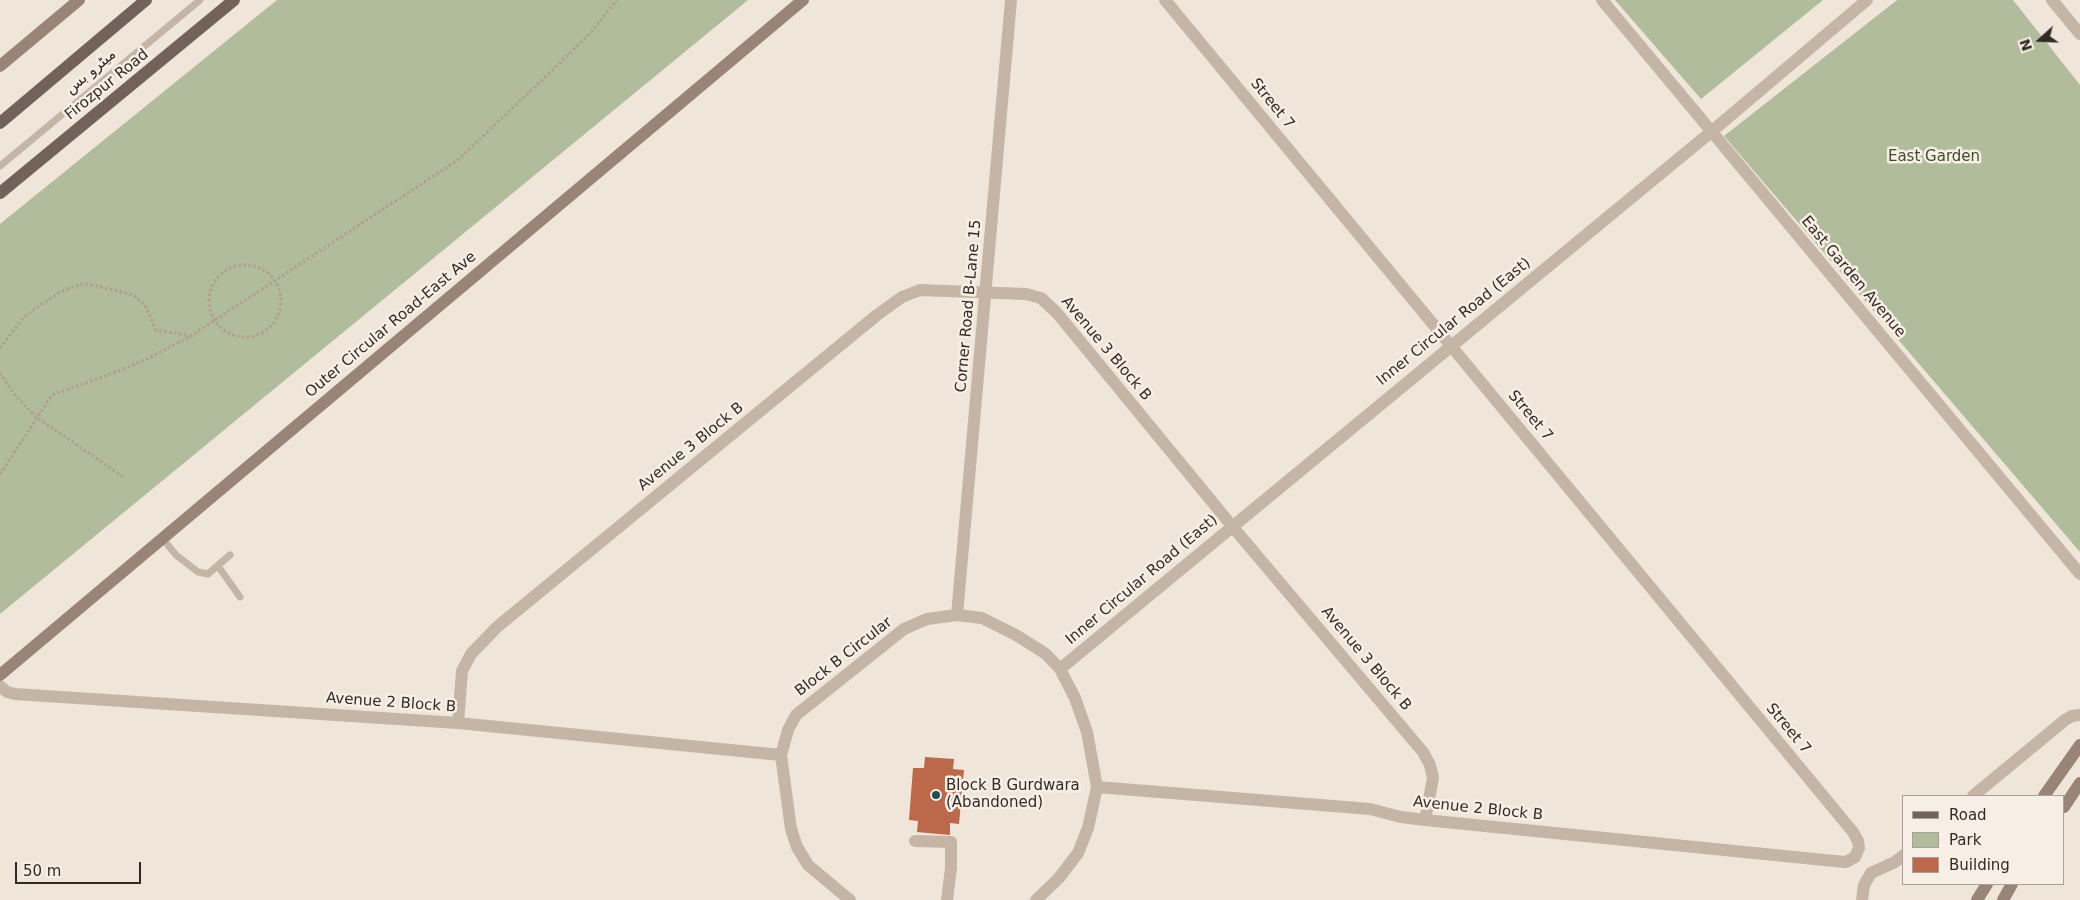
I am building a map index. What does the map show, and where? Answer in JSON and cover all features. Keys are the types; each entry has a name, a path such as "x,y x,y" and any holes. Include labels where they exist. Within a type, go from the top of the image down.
{"main road":[{"path":"0,123 146,0"},
{"name":"Firozpur Road","path":"0,193 234,0"}],"street":[{"path":"0,66 79,0"},
{"name":"Outer Circular Road-East Ave","path":"0,675 802,0"},
{"name":"Corner Road B-Lane 15","path":"957,615 1011,0"},
{"name":"Street 7","path":"1166,0 1853,832 1858,841 1859,848 1856,857"},
{"name":"East Garden Avenue","path":"1602,0 2080,574"},
{"name":"Inner Circular Road (East)","path":"1060,669 1711,132 1867,0"},
{"path":"2052,0 2080,34"},
{"name":"Avenue 3 Block B","path":"458,723 462,671 471,654 498,627 877,315 902,297 920,290 1026,294 1041,298 1057,313 1232,526 1423,752 1430,765 1433,778 1426,820"},
{"name":"Block B Circular","path":"850,900 808,865 797,847 791,830 781,754 788,730 796,715 904,629 927,619 957,615 982,618 1016,635 1046,654 1060,669 1075,698 1087,732 1097,787 1088,828 1078,853 1060,878 1036,900"},
{"name":"Avenue 2 Block B","path":"0,686 7,692 15,694 458,723 781,754"},
{"path":"1974,795 2065,720 2072,716 2080,715"},
{"path":"2045,795 2080,745"},
{"path":"2065,806 2080,783"},
{"name":"Avenue 2 Block B","path":"1097,787 1370,809 1401,817 1426,820 1834,861 1846,862 1856,857"},
{"path":"915,841 951,842 951,868 947,900"},
{"path":"1862,900 1864,885 1871,873 1895,862 1902,856"},
{"path":"1856,857 1871,873"},
{"path":"1977,900 1986,885"},
{"path":"2002,900 2011,885"}],"lane":[{"name":"میٹرو بس","path":"0,166 200,0"},
{"path":"162,538 176,555 198,572 208,574 230,556"},
{"path":"218,566 240,596"}],"path":[{"path":"0,474 48,399 57,392 103,377 191,336 460,159 585,37 617,0"},
{"path":"243,265 252,265 269,274 275,281 279,289 281,308 273,325 266,331 257,335 238,336 230,333 216,321 210,303 210,294 213,285 225,271 243,265"},
{"path":"0,348 24,317 32,310 60,292 81,284 119,290 133,296 145,305 156,330 191,336"},
{"path":"0,373 14,394 36,417 125,478"}],"green space":[{"path":"277,0 748,0 0,614 0,224"},
{"path":"1615,0 1823,0 1701,99"},
{"name":"East Garden","path":"1897,0 2013,0 2080,85 2080,552 1724,136"}],"building":[{"name":"Block B Gurdwara (Abandoned)","path":"925,757 954,759 953,769 964,770 959,824 950,823 950,835 917,832 918,821 909,820 913,768 924,768"}],"place":[{"name":"Block B Gurdwara (Abandoned)","path":"936,795"}]}
